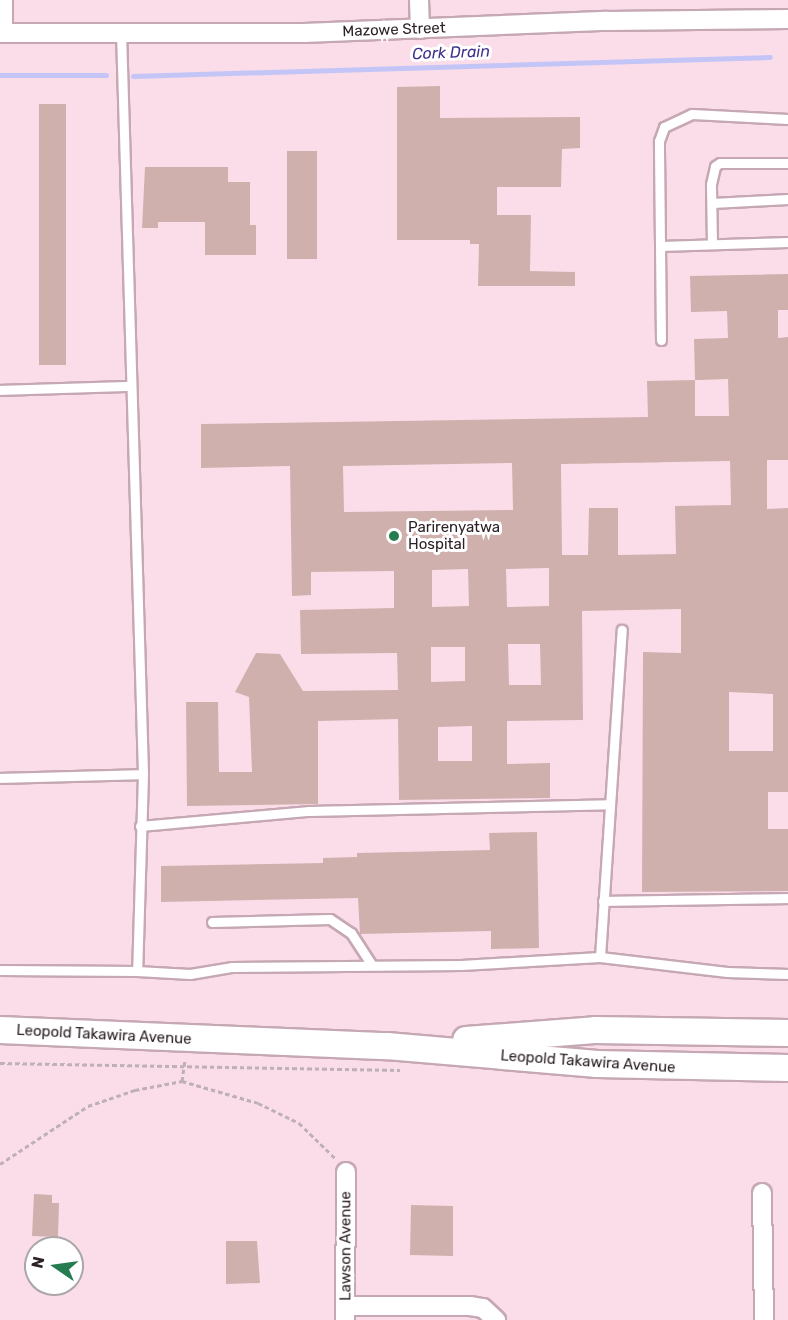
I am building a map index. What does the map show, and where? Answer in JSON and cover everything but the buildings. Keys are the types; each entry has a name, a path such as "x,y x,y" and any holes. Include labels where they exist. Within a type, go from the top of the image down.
{"main road":[{"name":"Leopold Takawira Avenue","path":"0,1030 387,1046 597,1064 788,1068"},
{"name":"Leopold Takawira Avenue","path":"387,1046 595,1030 788,1033"}],"street":[{"path":"1,33 3,0"},
{"path":"419,0 420,29"},
{"name":"Mazowe Street","path":"1,33 420,29 788,19"},
{"name":"Lawson Avenue","path":"345,1313 346,1172"},
{"path":"762,1193 764,1320"},
{"path":"345,1313 470,1306 483,1308 496,1320"}],"lane":[{"path":"120,32 142,774 137,971"},
{"path":"661,340 659,141 664,127 692,114 788,119"},
{"path":"712,244 713,171 720,163 788,163"},
{"path":"712,203 788,199"},
{"path":"660,246 788,243"},
{"path":"0,390 129,386"},
{"path":"600,957 622,630"},
{"path":"0,778 142,774"},
{"path":"140,826 309,811 610,804"},
{"path":"603,901 788,898"},
{"path":"212,922 330,919 351,933 372,965"},
{"path":"0,970 137,971 190,974 232,967 461,965 600,957 727,972 788,974"}],"path":[{"path":"0,1063 406,1071"},
{"path":"0,1164 88,1106 135,1090 182,1081 258,1102 298,1123 346,1172"}],"shaded area":[{"name":"Parirenyatwa Hospital","path":"0,0 788,0 788,1320 0,1320"}],"waterway":[{"name":"Cork Drain","path":"133,76 770,57"},
{"name":"Cork Drain","path":"0,75 106,75"}],"place":[{"name":"Parirenyatwa Hospital","path":"394,536"}]}
